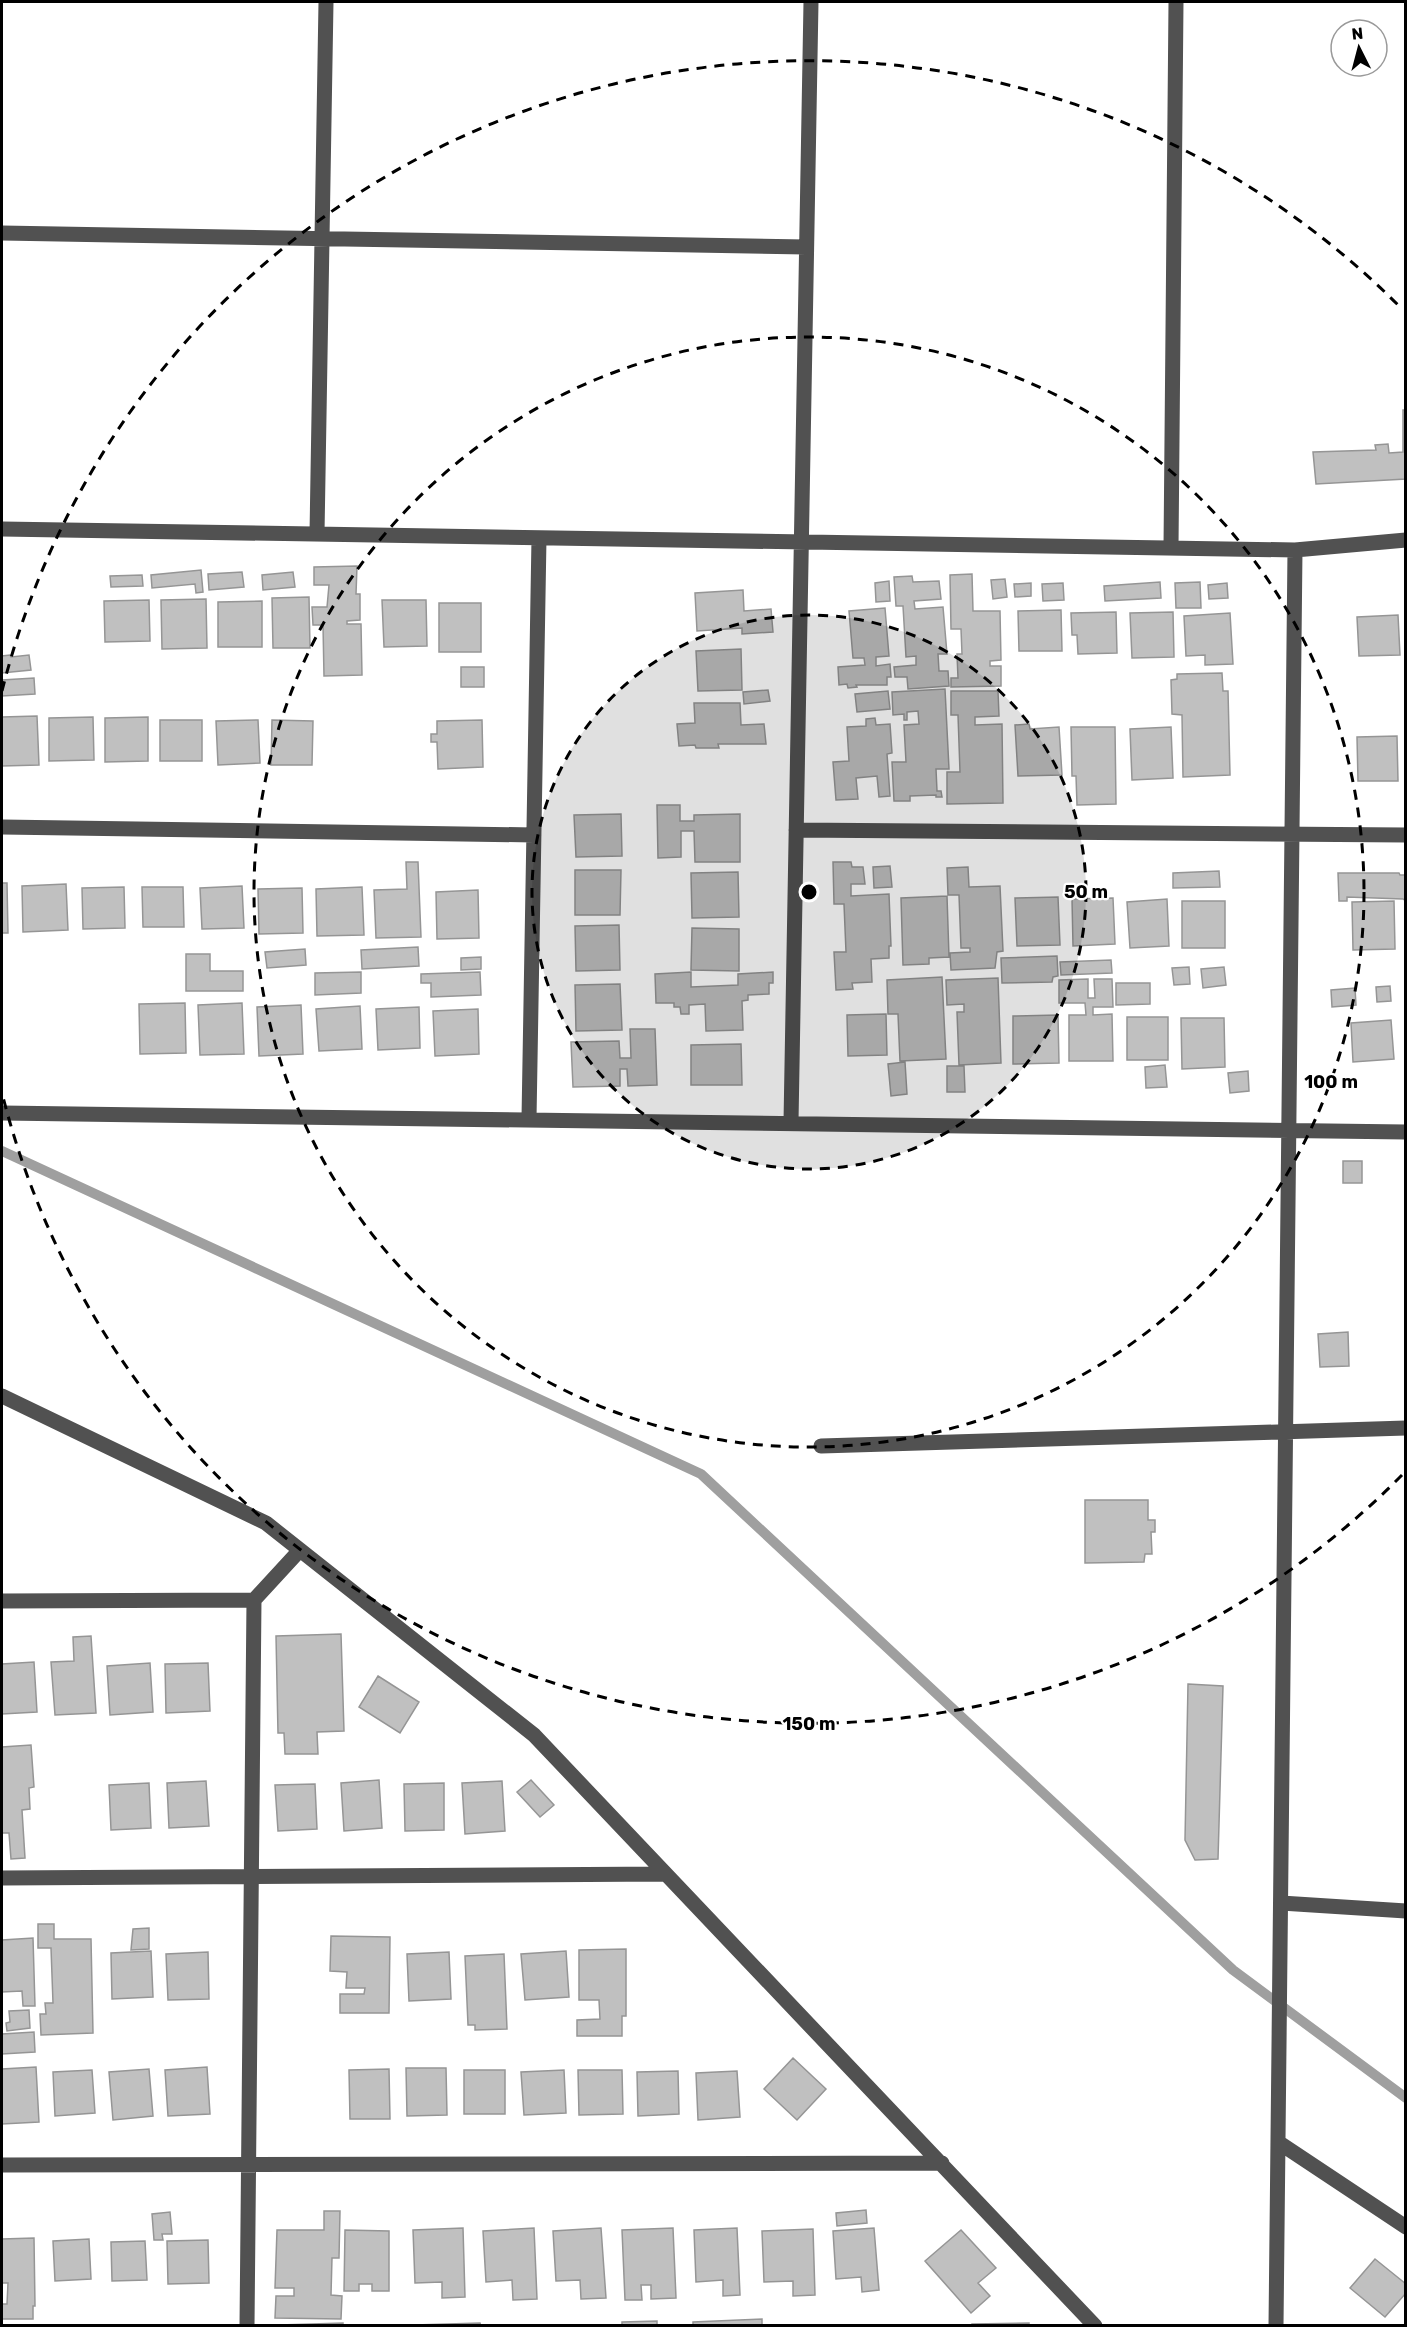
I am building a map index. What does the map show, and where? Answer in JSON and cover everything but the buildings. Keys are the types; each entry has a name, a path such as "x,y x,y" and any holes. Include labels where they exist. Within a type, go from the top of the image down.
{"street":[{"path":"317,534 326,2"},
{"path":"791,1122 811,2"},
{"path":"1171,548 1176,2"},
{"path":"2,234 806,247"},
{"path":"2,529 1295,550 1406,540"},
{"path":"529,1119 539,538"},
{"path":"1276,2325 1295,550"},
{"path":"2,827 534,835"},
{"path":"796,830 1406,835"},
{"path":"2,1113 1406,1132"},
{"path":"2,1396 266,1523 534,1735 1095,2325"},
{"path":"821,1446 1406,1428"},
{"path":"247,2325 254,1600 300,1550"},
{"path":"2,1601 254,1600"},
{"path":"2,1878 666,1874"},
{"path":"1281,1903 1406,1911"},
{"path":"1278,2142 1406,2227"},
{"path":"2,2165 942,2163"}],"waterway":[{"path":"2,1151 701,1474 1233,1970 1406,2098"}]}
